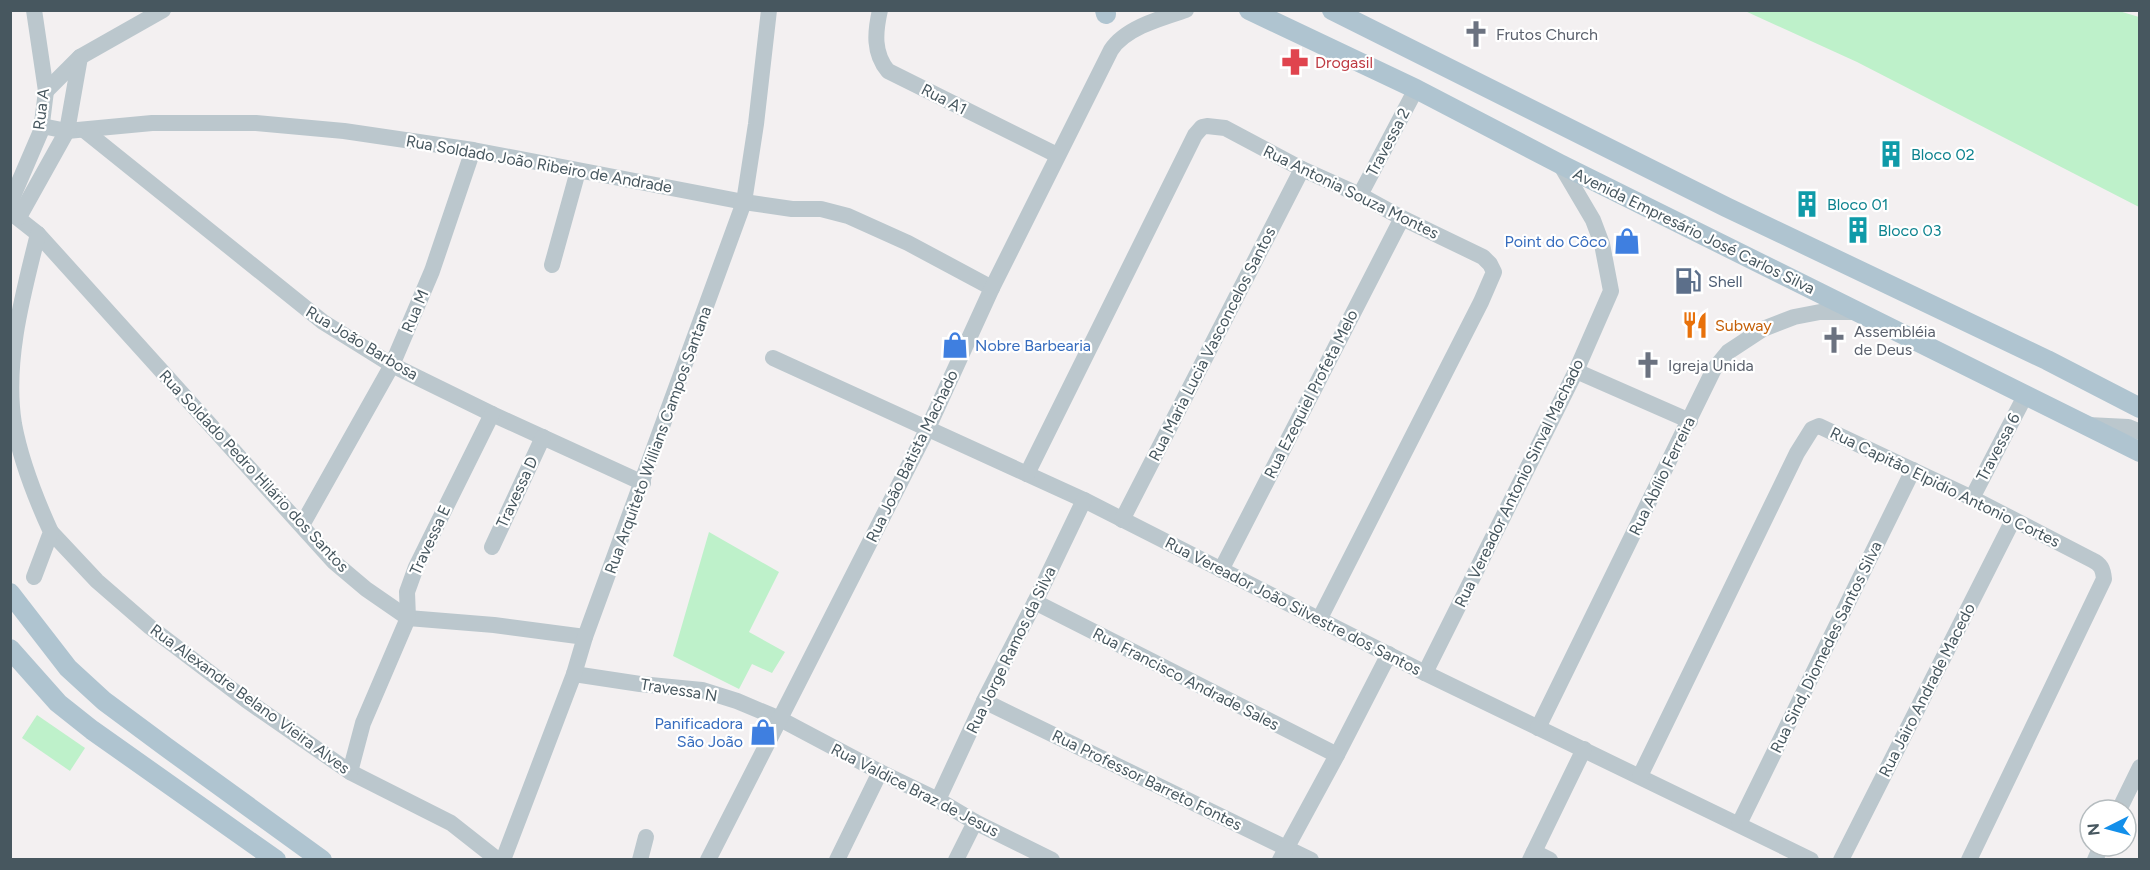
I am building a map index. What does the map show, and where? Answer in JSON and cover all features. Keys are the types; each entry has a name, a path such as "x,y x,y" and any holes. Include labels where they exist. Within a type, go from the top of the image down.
{"main road":[{"name":"Avenida Empresário José Carlos Silva","path":"1249,10 1416,89 1560,164 2139,452"},
{"path":"1332,10 1726,207 2047,360 2139,408"},
{"path":"10,593 68,668 104,700 322,860"},
{"path":"10,649 58,703 92,730 276,860"}],"street":[{"name":"Rua A","path":"13,211 42,126 46,91 34,10"},
{"path":"46,91 80,57 163,10"},
{"name":"Rua Arquiteto Willians Campos Santana","path":"503,860 574,674 585,637 744,202 756,124 769,10"},
{"name":"Rua A1","path":"880,10 876,42 882,64 888,70 1057,155"},
{"path":"1107,12 1114,45 1146,25 1185,10"},
{"name":"Rua João Batista Machado","path":"708,860 928,428 992,288 1114,45"},
{"name":"Rua A","path":"13,211 75,131 80,57"},
{"name":"Travessa 2","path":"1360,195 1416,89"},
{"name":"Rua Soldado João Ribeiro de Andrade","path":"75,131 152,123 256,123 344,131 473,150 792,210 820,208 848,216 908,243 992,288"},
{"path":"42,126 75,131"},
{"name":"Rua Antonia Souza Montes","path":"1027,474 1199,130 1207,126 1225,128 1302,169 1483,256 1494,272 1481,302 1320,618"},
{"name":"Rua João Barbosa","path":"75,131 322,322 392,365 643,483"},
{"name":"Rua M","path":"302,525 392,365 432,271 473,150"},
{"name":"Rua Vereador Antonio Sinval Machado","path":"1425,673 1576,371 1611,291 1602,244 1593,220 1560,164"},
{"name":"Rua Maria Lucia Vasconcelos Santos","path":"1122,520 1302,169"},
{"path":"552,265 578,171"},
{"name":"Rua Soldado Pedro Hilário dos Santos","path":"13,211 38,234 334,562 366,589 408,618 494,625 585,637"},
{"name":"Rua Ezequiel Profeta Melo","path":"1221,570 1402,218"},
{"name":"Rua Alexandre Belano Vieira Alves","path":"38,234 19,311 12,363 14,422 22,460 36,500 51,532 97,580 150,627 246,700 350,772 451,823 498,860"},
{"name":"Rua Abílio Ferreira","path":"1538,728 1714,369 1728,352 1763,329 1794,316 1820,312 1858,312"},
{"name":"Rua Vereador João Silvestre dos Santos","path":"773,358 1084,500 1425,673 1811,860"},
{"path":"1576,371 1690,421"},
{"name":"Travessa 6","path":"1972,498 2025,396"},
{"name":"Travessa E","path":"350,772 363,723 408,618 407,592 416,567 492,414"},
{"path":"2087,425 2128,427 2139,432"},
{"name":"Rua Capitão Elpidio Antonio Cortes","path":"1640,776 1797,453 1812,429 1817,426 1822,427 1972,498 2097,562 2103,571 2104,579 1969,860"},
{"name":"Travessa D","path":"492,547 543,437"},
{"name":"Rua Sind, Diomedes Santos Silva","path":"1739,824 1913,470"},
{"name":"Rua Jorge Ramos da Silva","path":"938,800 984,701 1084,500"},
{"name":"Rua Jairo Andrade Macedo","path":"1841,860 2013,520"},
{"path":"34,577 51,532"},
{"name":"Rua Francisco Andrade Sales","path":"1035,602 1337,755"},
{"path":"1283,853 1389,654"},
{"name":"Travessa N","path":"574,674 702,690 780,719"},
{"name":"Rua Professor Barreto Fontes","path":"984,701 1283,853 1311,860"},
{"name":"Rua Valdice Braz de Jesus","path":"780,719 1052,860"},
{"path":"1550,860 1532,856 1584,749"},
{"path":"2125,798 2139,767"},
{"path":"837,860 880,772"},
{"path":"956,860 975,822"},
{"path":"640,860 646,837"}],"green space":[{"path":"1745,11 2119,11 2139,17 2139,207 1857,62"},
{"path":"709,532 779,572 749,632 785,652 772,673 752,664 739,689 673,656"},
{"path":"37,715 85,748 70,771 22,738"}],"place":[{"name":"Frutos Church","path":"1476,34"},
{"name":"Drogasil","path":"1295,62"},
{"name":"Bloco 02","path":"1891,154"},
{"name":"Bloco 01","path":"1807,204"},
{"name":"Bloco 03","path":"1858,230"},
{"name":"Point do Côco","path":"1627,241"},
{"name":"Shell","path":"1688,281"},
{"name":"Subway","path":"1695,325"},
{"name":"Assembléia de Deus","path":"1834,340"},
{"name":"Nobre Barbearia","path":"955,345"},
{"name":"Igreja Unida","path":"1648,365"},
{"name":"Panificadora São João","path":"763,732"}]}
